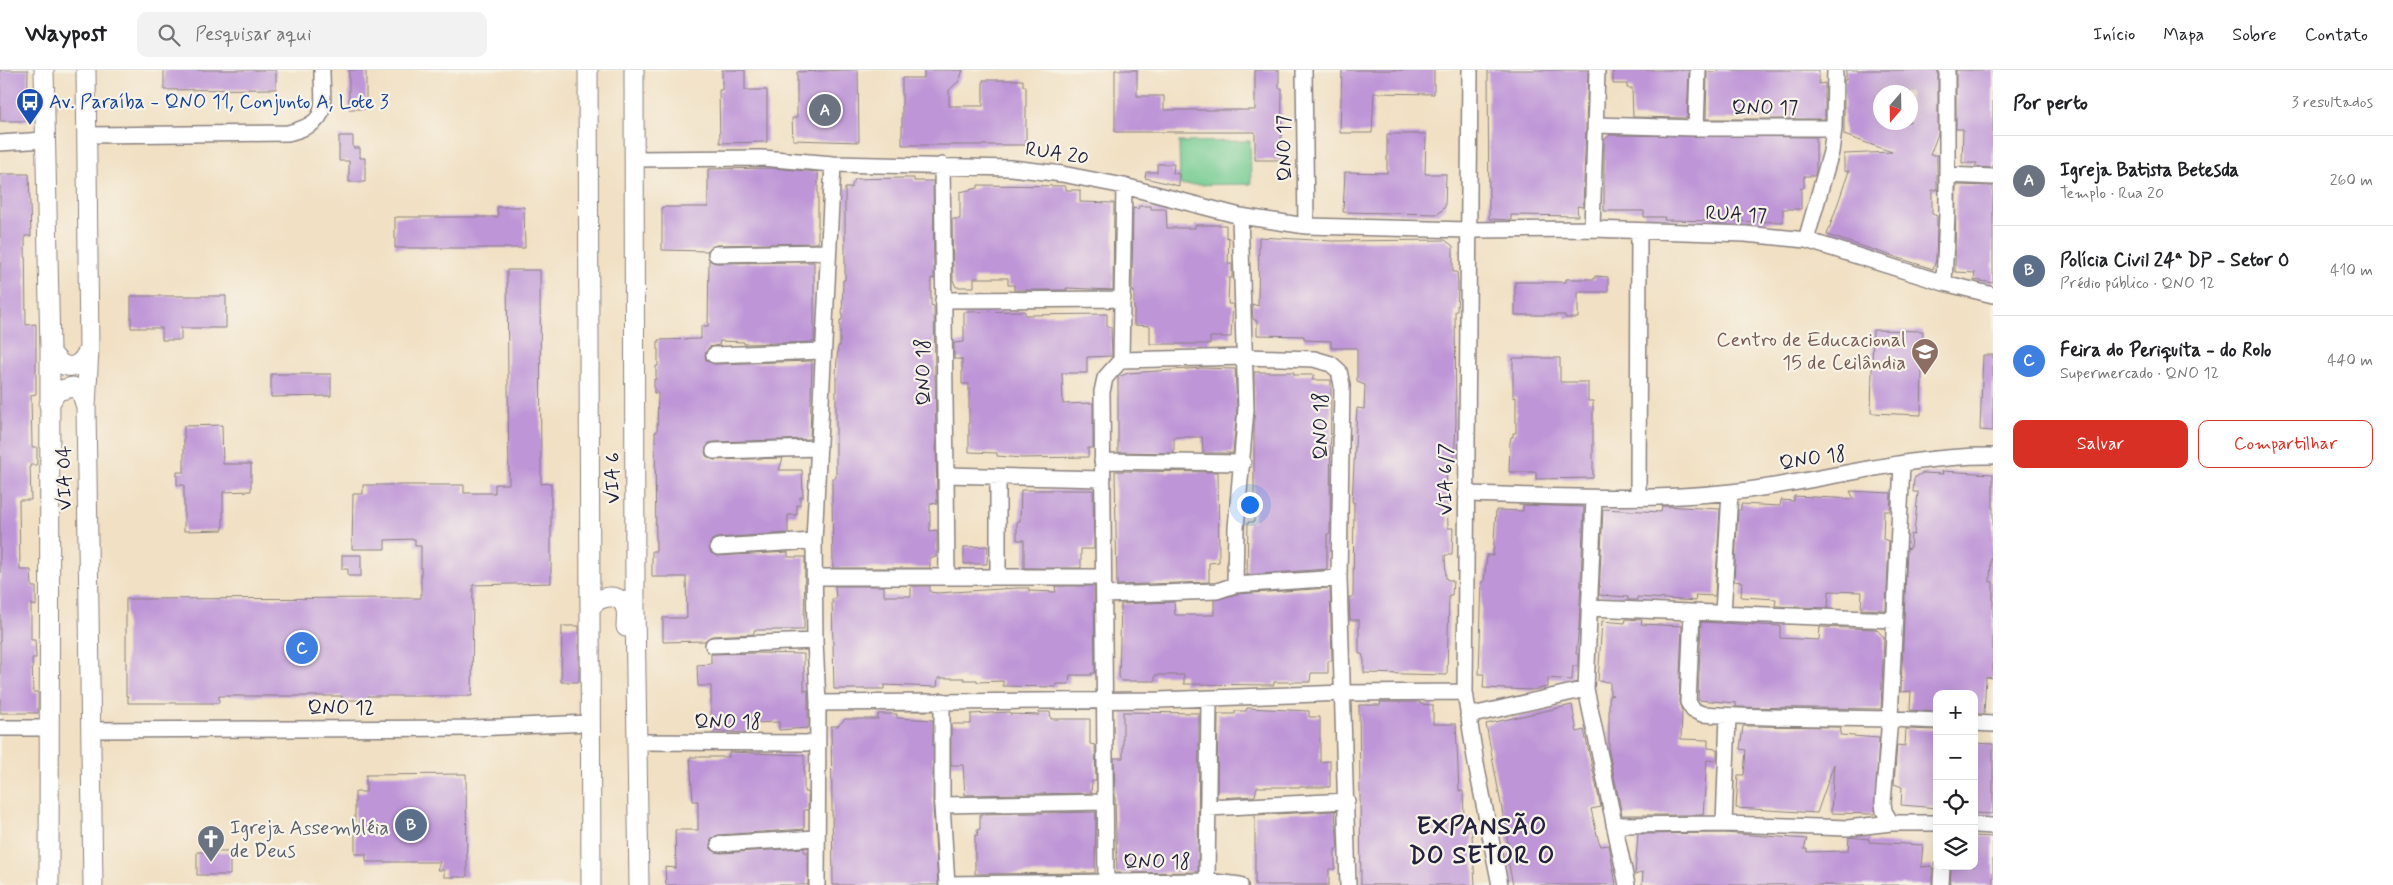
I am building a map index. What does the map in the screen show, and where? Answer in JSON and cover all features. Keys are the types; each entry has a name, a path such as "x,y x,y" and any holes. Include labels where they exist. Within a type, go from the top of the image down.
{"main road":[{"name":"VIA O4","path":"44,70 50,350 49,885"},
{"name":"VIA O4","path":"86,70 89,349 86,407 93,885"},
{"name":"VIA 6","path":"588,70 591,885"},
{"name":"VIA 6","path":"634,70 635,607 639,885"},
{"path":"50,350 56,362 66,366 76,366 84,361 89,349"},
{"path":"49,405 57,391 73,387 81,391 86,407"},
{"path":"590,608 599,598 611,596 621,602 626,610 626,703 638,770"}],"street":[{"path":"87,135 288,133 308,128 318,121 322,106 322,70"},
{"name":"QNO 17","path":"1304,70 1306,226"},
{"name":"VIA 6/7","path":"1470,70 1465,692 1500,885"},
{"path":"1592,229 1597,70"},
{"path":"1696,128 1698,70"},
{"path":"1806,240 1824,180 1834,128 1835,70"},
{"path":"1944,282 1947,70"},
{"name":"QNO 17","path":"1596,125 1696,128 1834,128"},
{"path":"0,142 44,140"},
{"name":"RUA 20","path":"635,159 762,158 833,164 1011,168 1062,174 1124,186 1240,216 1306,226 1468,230"},
{"path":"817,885 818,703 814,541 822,352 833,164"},
{"name":"QNO 18","path":"942,165 947,577"},
{"path":"1947,175 1993,177"},
{"path":"1121,360 1124,186"},
{"path":"1235,585 1236,528 1243,463 1246,409 1240,216"},
{"name":"RUA 17","path":"1468,230 1592,229 1745,234 1806,240 1993,295"},
{"path":"1638,497 1639,232"},
{"path":"716,254 828,252"},
{"path":"943,300 1123,298"},
{"path":"714,355 822,352"},
{"name":"QNO 18","path":"1106,884 1102,479 1102,392 1105,378 1121,360 1245,356 1314,359 1331,364 1340,371 1342,385 1339,578 1344,693 1348,885"},
{"path":"714,451 819,448"},
{"name":"QNO 18","path":"1466,494 1594,498 1730,492 1935,458 1993,456"},
{"path":"1102,461 1243,463"},
{"path":"1891,823 1884,811 1883,802 1890,718 1902,464"},
{"path":"946,474 1102,479"},
{"path":"998,477 998,575"},
{"path":"1723,614 1730,492"},
{"path":"1594,498 1586,689 1627,885"},
{"path":"718,546 814,541"},
{"path":"815,577 998,575 1103,577"},
{"path":"1104,595 1217,591 1235,585 1339,578"},
{"path":"1589,608 1894,620"},
{"path":"1692,613 1688,702 1693,710 1702,714 1787,719 1890,718 1933,721"},
{"path":"713,646 815,641"},
{"path":"1468,716 1586,689"},
{"path":"818,703 1105,701 1344,693 1465,692"},
{"name":"QNO 18","path":"1207,881 1209,699"},
{"name":"QNO 18","path":"942,701 942,805 947,884 1106,884 1207,881 1240,885"},
{"path":"1724,824 1728,716"},
{"name":"QNO 12","path":"92,730 473,728 589,723"},
{"path":"1978,723 1993,724"},
{"path":"0,728 48,728"},
{"name":"QNO 18","path":"638,742 817,743"},
{"path":"1208,808 1347,801"},
{"path":"942,805 1106,802"},
{"path":"1614,825 1724,824 1848,828 1891,823 1933,823"},
{"path":"1978,825 1993,826"},
{"path":"719,844 816,838"},
{"path":"1941,885 1942,870"}],"green space":[{"path":"1250,141 1251,184 1180,185 1179,142"}],"building":[{"path":"0,70 28,70 27,121 0,121"},
{"path":"164,70 276,70 276,89 164,90"},
{"path":"349,70 366,70 366,109 349,109"},
{"path":"722,70 745,70 745,90 767,90 767,142 720,143 719,90 722,90"},
{"path":"858,70 859,142 793,140 792,118 797,118 797,72"},
{"path":"924,70 963,70 959,81 949,90 949,106 983,106 983,80 1023,80 1023,86 1026,86 1026,145 902,145 902,78 924,78"},
{"path":"1115,70 1137,70 1137,96 1164,96 1164,110 1255,110 1255,70 1279,70 1279,88 1282,88 1281,160 1255,160 1255,132 1115,132"},
{"path":"1342,70 1434,70 1434,94 1374,93 1372,133 1340,133"},
{"path":"1488,70 1588,70 1583,207 1577,206 1578,216 1511,215 1511,220 1489,219"},
{"path":"1613,70 1689,70 1687,118 1633,117 1632,88 1627,88 1627,84 1613,84"},
{"path":"1717,70 1819,70 1819,84 1825,83 1825,119 1706,119 1707,72 1716,72"},
{"path":"1846,70 1938,70 1938,134 1930,155 1937,155 1937,190 1932,190 1932,214 1937,216 1936,260 1933,269 1827,235 1849,171 1844,171 1844,154 1892,152 1844,135 1844,80 1846,80"},
{"path":"1956,70 1993,70 1993,168 1975,167 1977,163 1962,163 1963,129 1956,129"},
{"path":"1387,134 1426,134 1425,174 1446,174 1445,207 1438,214 1343,212 1345,172 1387,173"},
{"path":"1610,135 1816,137 1816,170 1814,176 1804,176 1804,188 1801,188 1801,209 1783,209 1783,222 1664,220 1665,217 1644,217 1644,211 1604,211 1604,140"},
{"path":"339,136 353,136 353,148 360,148 360,158 365,158 365,182 349,182 349,161 339,161"},
{"path":"1157,164 1174,164 1173,173 1179,174 1179,186 1145,178 1146,172 1157,172"},
{"path":"772,168 818,172 818,243 716,245 707,251 662,250 662,207 708,207 708,169"},
{"path":"0,174 29,174 31,236 25,236 26,325 36,324 36,394 31,395 32,447 37,447 37,465 30,465 31,500 19,500 20,570 31,570 32,587 36,587 36,606 31,604 31,640 35,640 36,658 32,658 33,692 38,692 38,713 0,713"},
{"path":"914,178 914,181 933,181 934,279 931,278 931,305 934,306 937,504 930,503 930,531 937,530 937,557 930,557 930,568 833,568 832,478 836,478 836,373 838,346 840,346 840,320 842,320 843,280 845,280 845,188 851,188 855,179"},
{"path":"978,185 1066,186 1066,190 1080,190 1080,202 1114,203 1113,290 1066,288 1067,290 1014,290 1014,285 1008,285 1008,278 974,278 974,287 956,287 953,280 952,219 960,219 960,192 978,188"},
{"path":"1956,185 1993,186 1993,283 1974,280 1975,273 1955,272"},
{"path":"1139,206 1151,206 1151,209 1166,209 1167,228 1195,228 1195,225 1226,225 1226,237 1229,238 1228,264 1232,264 1232,278 1229,278 1228,304 1233,304 1231,337 1210,337 1210,344 1150,344 1150,326 1134,325 1134,291 1132,291 1133,208 1138,209"},
{"path":"497,207 524,207 525,248 395,248 395,217 498,217"},
{"path":"1259,237 1332,241 1445,240 1453,246 1453,272 1457,272 1458,285 1457,311 1455,311 1456,423 1454,461 1446,461 1448,528 1453,528 1452,555 1445,555 1446,579 1453,581 1452,595 1449,595 1447,675 1364,673 1364,660 1362,654 1359,654 1359,620 1350,620 1349,597 1353,597 1354,502 1352,502 1357,408 1364,409 1365,385 1357,382 1357,348 1331,348 1331,341 1304,340 1304,336 1257,335 1257,321 1253,319 1252,304 1258,306"},
{"path":"709,260 716,263 814,262 814,342 744,344 744,342 720,341 719,345 709,347 705,355 706,360 714,364 812,361 810,439 714,442 709,443 705,451 706,456 714,460 783,458 779,470 802,470 803,497 800,497 800,505 797,505 797,515 788,515 788,533 717,538 712,540 709,547 711,553 718,556 788,552 788,557 805,557 804,630 754,630 754,634 712,636 704,641 663,642 663,618 687,618 686,577 652,577 652,551 656,551 655,432 657,432 658,393 654,393 654,379 656,379 656,366 658,366 658,340 701,339 701,326 708,326"},
{"path":"507,270 540,270 541,484 551,483 551,583 473,585 472,696 368,696 367,700 342,700 342,696 219,696 219,703 128,703 128,696 126,696 126,599 421,598 421,546 415,546 415,539 385,540 385,549 352,549 353,494 363,494 363,485 464,485 464,493 495,493 495,484 509,484"},
{"path":"1595,276 1608,277 1608,292 1578,292 1578,318 1565,318 1565,315 1515,315 1515,282 1566,282 1566,279 1595,279"},
{"path":"131,296 226,296 226,328 181,328 181,340 162,340 162,328 131,328"},
{"path":"1025,311 1025,315 1107,314 1107,327 1111,327 1112,356 1087,357 1087,373 1062,373 1063,404 1093,403 1093,448 1088,448 1088,457 1022,458 997,456 997,453 969,452 969,384 962,384 962,359 954,359 954,343 964,342 964,312"},
{"path":"1873,330 1923,331 1921,415 1871,413"},
{"path":"1983,355 1993,355 1993,431 1980,430"},
{"path":"1513,358 1560,358 1560,382 1588,382 1588,401 1593,401 1593,478 1536,479 1536,472 1509,472 1510,442 1513,433 1516,433 1516,397 1513,398"},
{"path":"1202,368 1235,369 1237,409 1233,453 1203,453 1202,437 1174,437 1174,453 1118,452 1118,377 1128,373"},
{"path":"1254,372 1294,372 1294,375 1314,375 1312,380 1331,380 1330,534 1327,534 1327,569 1247,575 1248,522 1254,522"},
{"path":"271,374 331,374 331,396 271,397"},
{"path":"222,425 223,464 251,464 251,491 223,492 223,530 184,531 184,485 177,485 177,472 184,472 184,426"},
{"path":"1115,471 1218,472 1219,562 1209,563 1209,582 1117,585"},
{"path":"1942,471 1993,474 1993,559 1991,559 1990,582 1993,582 1993,678 1986,677 1984,714 1978,714 1978,690 1933,690 1933,712 1910,710 1911,691 1901,692 1907,548 1910,549 1911,534 1914,535 1918,492 1913,492 1914,478 1923,473 1943,474"},
{"path":"1021,490 1093,490 1094,549 1081,549 1081,568 1024,568 1024,540 1017,540 1017,521 1020,521"},
{"path":"1850,491 1891,493 1890,511 1884,511 1883,539 1889,541 1886,610 1861,609 1862,592 1829,591 1828,608 1775,606 1776,599 1741,597 1742,582 1734,581 1738,510 1741,510 1741,504 1780,506 1781,500 1794,501 1794,496 1854,499"},
{"path":"1523,505 1584,507 1579,627 1576,654 1578,654 1578,666 1573,666 1572,680 1548,678 1548,687 1532,690 1483,688 1484,674 1479,674 1482,581 1484,582 1487,555 1493,556 1496,510 1523,511"},
{"path":"1662,506 1720,509 1715,596 1695,595 1696,601 1637,597 1637,600 1628,600 1628,597 1599,595 1603,509 1661,512"},
{"path":"988,546 987,564 964,564 964,547"},
{"path":"342,555 361,555 361,576 348,576 348,569 342,569"},
{"path":"835,586 884,586 884,596 911,596 911,586 930,586 930,592 937,593 1016,588 1029,588 1029,591 1056,592 1055,586 1094,586 1095,673 1091,673 1092,675 1070,675 1069,684 1056,684 1056,687 1003,686 1003,681 977,682 977,680 964,680 964,678 938,678 937,687 884,685 884,689 834,689 832,599 836,599"},
{"path":"1330,588 1332,661 1328,661 1328,673 1311,673 1310,682 1274,682 1274,685 1184,684 1184,675 1155,675 1155,681 1122,681 1119,677 1121,604 1174,602 1175,615 1214,615 1214,600 1237,594"},
{"path":"1626,619 1642,620 1641,624 1682,626 1679,702 1682,711 1681,739 1708,740 1708,748 1717,749 1717,761 1707,760 1703,815 1622,815 1609,752 1609,696 1613,695 1610,695 1610,682 1598,681 1602,621 1625,623"},
{"path":"1701,622 1780,626 1780,638 1819,640 1820,627 1876,629 1884,637 1881,709 1736,707 1736,703 1698,700"},
{"path":"562,626 579,626 579,682 561,682"},
{"path":"711,654 804,654 804,691 808,690 808,728 779,730 779,722 747,725 746,733 711,731 711,686 698,686 697,665 711,664"},
{"path":"1380,702 1420,702 1420,704 1433,705 1433,724 1456,724 1459,791 1463,791 1464,818 1471,818 1475,885 1361,885 1359,705 1381,705"},
{"path":"1572,705 1577,732 1584,730 1601,807 1591,809 1598,839 1601,846 1609,845 1616,885 1513,885 1507,855 1510,854 1486,724"},
{"path":"1247,708 1309,711 1309,717 1320,717 1320,762 1330,761 1330,787 1257,787 1255,796 1217,798 1218,714 1235,714 1235,711 1246,711"},
{"path":"1010,712 1010,714 1039,715 1039,712 1050,712 1051,719 1090,719 1090,744 1095,745 1096,781 1092,781 1091,793 965,795 963,765 951,765 951,724 971,724 971,714"},
{"path":"1123,712 1199,713 1198,872 1117,873 1114,758 1123,758"},
{"path":"878,714 897,714 897,718 933,720 933,805 938,885 833,885 831,726 838,726 845,719 878,719"},
{"path":"1743,726 1841,727 1840,735 1879,738 1875,814 1831,813 1834,764 1817,813 1736,808 1738,775 1744,775 1746,750 1740,749"},
{"path":"1906,729 1933,730 1933,808 1901,805 1902,787 1894,784 1897,745 1905,746"},
{"path":"1978,743 1993,744 1993,814 1978,813"},
{"path":"729,752 804,755 804,792 808,792 808,810 804,810 804,829 718,835 711,839 711,849 720,853 804,848 804,852 808,852 808,885 666,885 665,867 676,868 675,830 698,830 698,801 693,801 690,757 729,757"},
{"path":"466,774 467,877 444,877 444,870 437,870 440,862 366,862 366,854 355,854 355,792 366,792 366,775"},
{"path":"1335,811 1338,849 1335,849 1335,869 1329,869 1329,885 1255,885 1255,815"},
{"path":"1096,812 1095,873 975,874 975,835 978,835 977,830 980,829 980,814"},
{"path":"1724,833 1807,839 1804,849 1807,849 1807,852 1848,851 1849,837 1869,839 1869,842 1923,845 1921,867 1932,866 1932,885 1642,885 1643,872 1635,875 1638,834"},
{"path":"1978,836 1993,837 1993,885 1950,885 1951,870 1978,870"},
{"path":"197,852 230,852 230,875 197,875"}],"place":[{"name":"Igreja Batista Betesda","path":"825,110"},
{"name":"Av. Paraíba - QNO 11, Conjunto A, Lote 3","path":"30,126"},
{"name":"Centro de Educacional 15 de Ceilândia","path":"1925,376"},
{"name":"Feira do Periquita - do Rolo","path":"302,648"},
{"name":"Polícia Civil 24ª DP - Setor O","path":"411,825"},
{"name":"Igreja Assembléia de Deus","path":"211,863"}],"district":[{"name":"EXPANSÃO DO SETOR O","path":"1482,842"}]}
